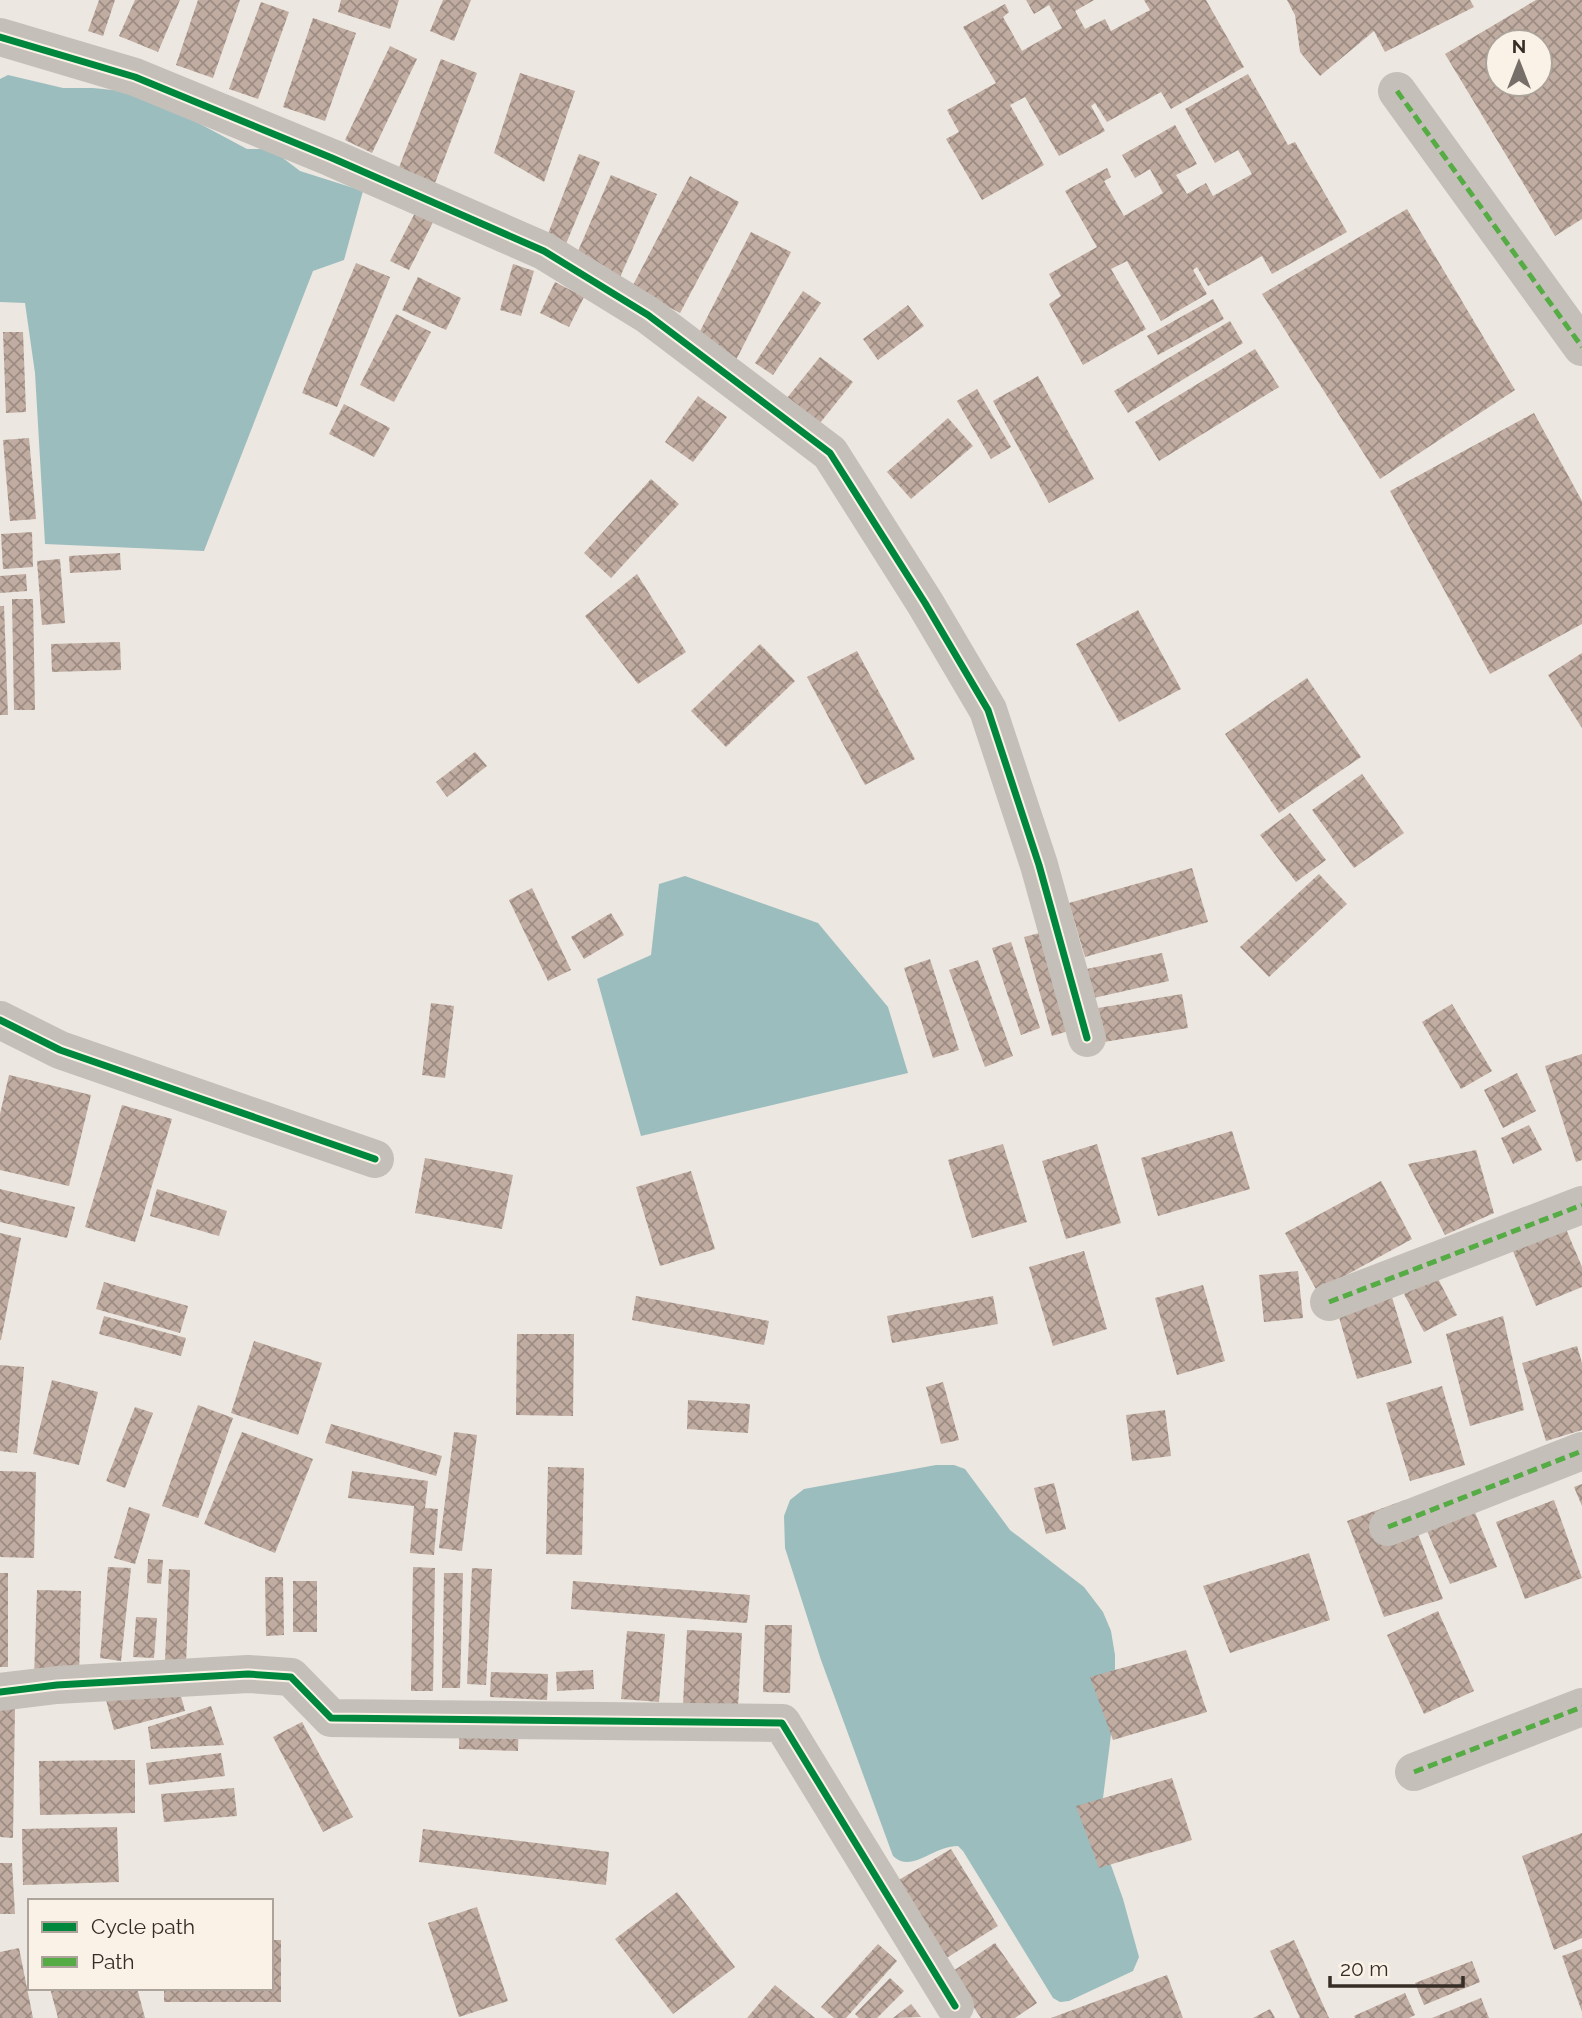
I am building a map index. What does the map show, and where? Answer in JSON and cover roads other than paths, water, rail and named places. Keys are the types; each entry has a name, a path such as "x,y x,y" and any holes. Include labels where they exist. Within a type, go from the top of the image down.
{"street":[{"path":"0,37 135,77 332,158 544,251 648,315 830,453 925,603 988,710 1039,865 1087,1038"},
{"path":"1397,91 1582,347"},
{"path":"0,1020 61,1051 375,1159"},
{"path":"1329,1302 1582,1205"},
{"path":"1388,1527 1582,1451"},
{"path":"0,1692 57,1685 248,1674 291,1677 331,1718 782,1723 955,2006"},
{"path":"1414,1772 1582,1707"}],"water":[{"path":"8,75 63,88 142,93 247,149 271,149 300,171 363,191 344,260 313,271 204,551 45,544 35,373 25,303 0,302 0,79"},
{"path":"685,876 818,923 888,1007 908,1073 641,1136 597,979 651,955 659,884"},
{"path":"936,1465 954,1465 965,1469 1010,1530 1084,1587 1103,1612 1111,1631 1115,1655 1115,1703 1102,1806 1107,1854 1139,1957 1133,1971 1069,2001 1060,2002 1053,1998 958,1846 940,1850 915,1861 900,1861 893,1856 821,1660 785,1548 784,1516 790,1500 804,1489"}]}
